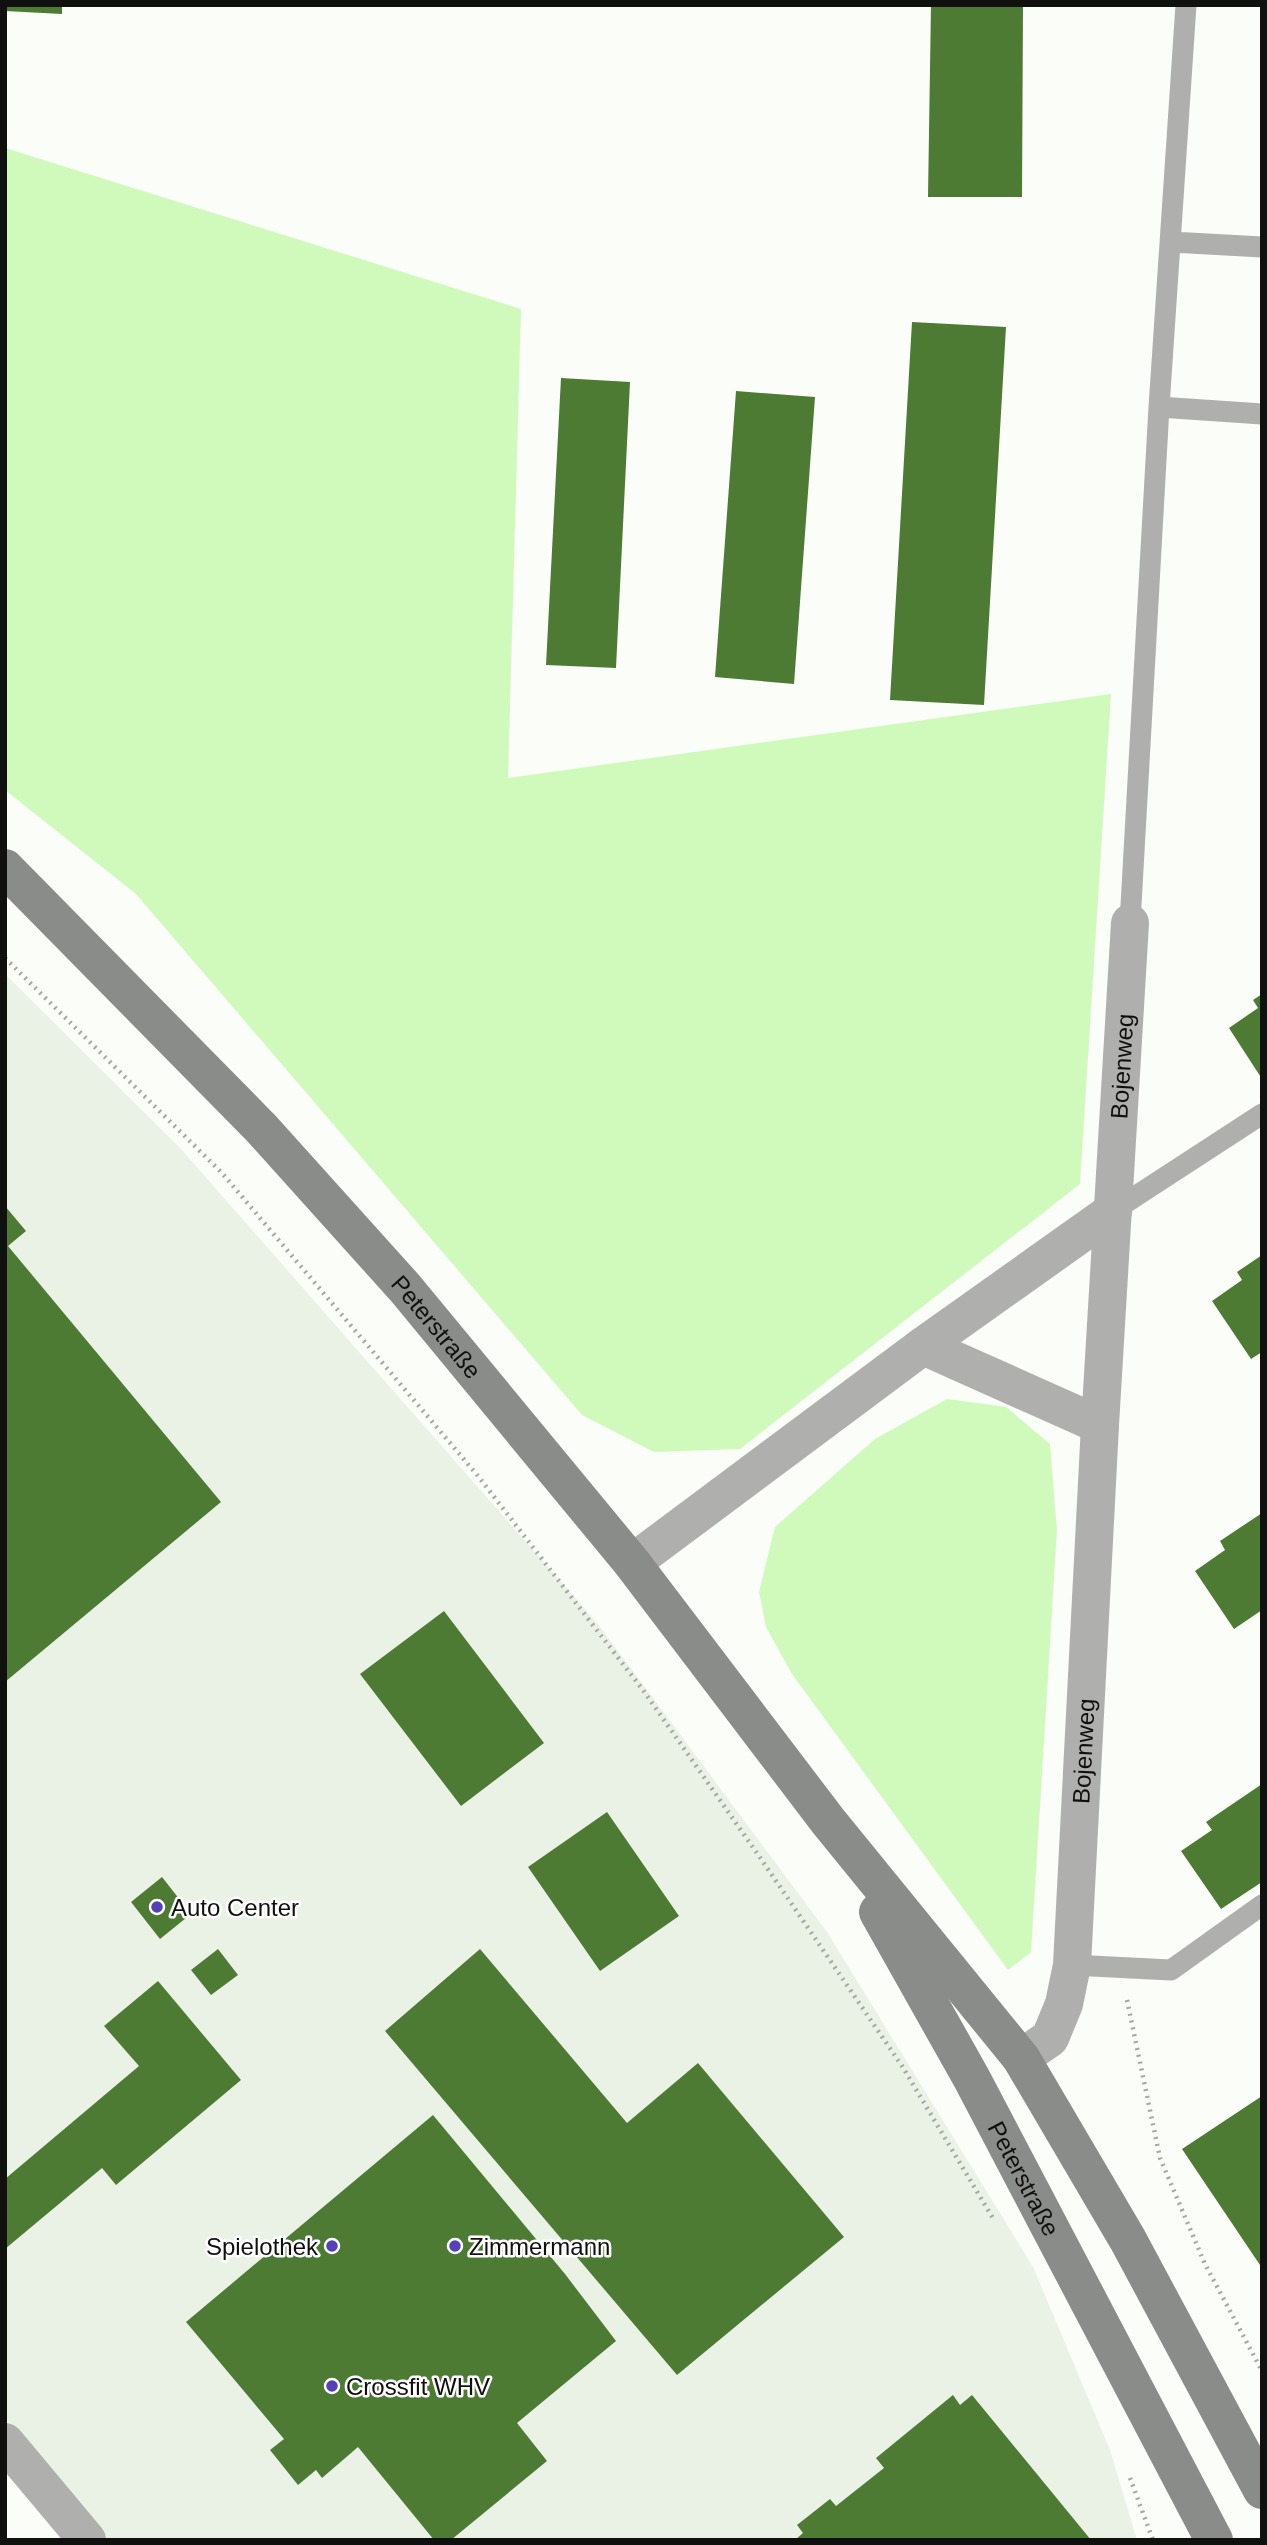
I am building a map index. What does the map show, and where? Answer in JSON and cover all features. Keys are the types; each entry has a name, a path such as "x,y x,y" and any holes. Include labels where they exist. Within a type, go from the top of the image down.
{"main road":[{"name":"Peterstraße","path":"5,869 261,1128 405,1288 632,1563 828,1821 1021,2058 1128,2240 1262,2490"},
{"name":"Peterstraße","path":"828,1821 972,2079 1214,2540"}],"street":[{"name":"Bojenweg","path":"1021,2058 1050,2038 1064,2004 1072,1965 1100,1424 1130,923"},
{"path":"632,1563 923,1346 1113,1211"},
{"path":"923,1346 1100,1424"},
{"path":"5,2442 88,2540"}],"lane":[{"path":"1130,923 1159,407 1186,5"},
{"path":"1171,242 1262,247"},
{"path":"1159,407 1262,414"},
{"path":"1113,1211 1262,1114"},
{"path":"1072,1965 1171,1970 1262,1905"}],"path":[{"path":"5,958 222,1173 478,1476 643,1690 759,1856 902,2066 998,2227"},
{"path":"1072,1965 1125,1988 1160,2158 1205,2264 1262,2371"},
{"path":"1129,2477 1153,2540"}],"shaded area":[{"path":"5,974 180,1148 598,1624 827,1932 1033,2267 1110,2450 1137,2540 108,2540 5,2417"}],"green space":[{"path":"5,148 521,309 508,778 1111,694 1080,1184 740,1449 654,1452 582,1415 136,894 5,790"},
{"path":"947,1399 1006,1407 1050,1444 1057,1530 1031,1952 1008,1970 792,1674 766,1627 759,1592 775,1527 875,1439"}],"building":[{"path":"5,5 62,5 62,14 5,11"},
{"path":"931,5 1023,5 1022,197 928,197"},
{"path":"912,322 1006,327 984,705 890,700"},
{"path":"561,378 630,382 616,668 546,665"},
{"path":"736,391 815,397 794,684 715,677"},
{"path":"1262,994 1262,1079 1229,1028 1258,1008 1253,1000"},
{"path":"5,1206 26,1231 8,1246 221,1502 5,1682"},
{"path":"1262,1255 1262,1352 1251,1359 1212,1301 1242,1280 1237,1272"},
{"path":"1262,1513 1262,1610 1234,1629 1195,1571 1225,1550 1220,1541"},
{"path":"444,1611 544,1743 461,1806 360,1674"},
{"path":"1262,1784 1262,1882 1221,1909 1181,1851 1212,1830 1206,1822"},
{"path":"607,1812 679,1916 600,1971 528,1867"},
{"path":"162,1877 191,1914 160,1939 131,1902"},
{"path":"218,1949 238,1975 211,1995 191,1970"},
{"path":"480,1949 627,2123 698,2063 844,2237 677,2375 385,2031"},
{"path":"158,1981 241,2080 116,2185 102,2168 5,2249 5,2179 139,2066 104,2026"},
{"path":"1262,2096 1262,2268 1182,2149"},
{"path":"433,2115 565,2274 616,2341 517,2423 547,2461 451,2540 434,2540 358,2447 322,2478 316,2470 298,2485 270,2450 284,2439 186,2322"},
{"path":"953,2395 960,2405 972,2395 1091,2540 795,2540 803,2533 797,2525 830,2499 836,2506 884,2468 876,2458"}],"place":[{"name":"Auto Center","path":"157,1907"},
{"name":"Spielothek","path":"332,2246"},
{"name":"Zimmermann","path":"455,2246"},
{"name":"Crossfit WHV","path":"332,2386"}]}
